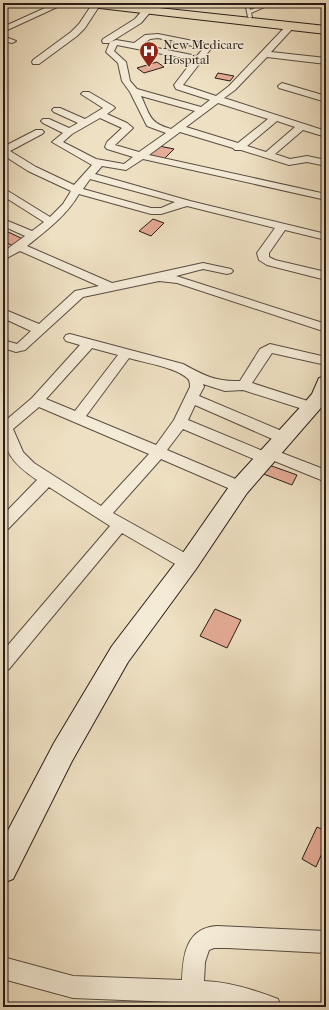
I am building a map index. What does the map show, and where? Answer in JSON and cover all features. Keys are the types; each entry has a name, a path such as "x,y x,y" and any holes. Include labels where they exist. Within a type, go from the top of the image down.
{"main road":[{"path":"82,3 148,9 250,15 326,26"},
{"path":"115,3 148,9 290,27 326,30"}],"street":[{"path":"3,7 12,3"},
{"path":"3,30 62,3"},
{"path":"106,40 138,21 148,9 163,3"},
{"path":"36,62 74,34 82,26 96,5"},
{"path":"86,94 109,106 108,109 85,122 57,142 96,162 126,167 232,88 266,54 290,27"},
{"path":"135,46 148,37 158,36 209,45 178,85 216,99 326,134"},
{"path":"3,38 12,41"},
{"path":"199,59 116,42 113,44 110,52 122,62 126,81 134,91 150,124 161,129 175,130 292,163 307,159 326,163"},
{"path":"266,54 326,61"},
{"path":"282,86 326,99"},
{"path":"134,91 201,110"},
{"path":"57,110 85,122"},
{"path":"99,114 128,128 110,144 110,147 140,156 326,197"},
{"path":"238,148 275,118"},
{"path":"46,121 70,132"},
{"path":"267,156 302,126"},
{"path":"3,151 39,132"},
{"path":"3,151 32,169 76,190 159,212 180,203 187,203"},
{"path":"3,257 51,222 67,206 76,190 97,166 98,164 96,162"},
{"path":"88,175 187,203 326,237"},
{"path":"3,191 51,222"},
{"path":"3,222 33,236"},
{"path":"282,226 263,253 263,258 271,263 326,276"},
{"path":"3,244 90,276 110,287"},
{"path":"3,344 16,348 21,347 79,294 203,266 227,271"},
{"path":"160,276 179,280 326,328"},
{"path":"3,313 41,330"},
{"path":"70,338 178,367 186,370 194,377 225,386 244,385 312,407"},
{"path":"89,343 37,401 4,427 17,455 29,467 120,525 188,563"},
{"path":"244,385 265,352 270,348 326,361"},
{"path":"77,418 126,353"},
{"path":"103,514 158,453 180,422 197,387 194,377"},
{"path":"3,869 63,752 120,654 188,563 240,487 312,407 320,396 326,382"},
{"path":"191,398 273,450 326,476"},
{"path":"37,401 240,487"},
{"path":"180,422 273,450"},
{"path":"3,525 48,478"},
{"path":"3,664 120,525"},
{"path":"193,992 195,956 200,943 206,939 214,937 228,937 326,942"},
{"path":"3,968 73,987 222,993 270,1007"}],"lane":[{"path":"247,3 250,15 271,3"}],"building":[{"path":"157,62 164,67 144,73 137,68"},
{"path":"218,73 234,76 230,81 215,78"},
{"path":"159,146 174,149 164,159 149,156"},
{"path":"153,219 164,223 151,236 139,231"},
{"path":"6,231 23,239 13,246 3,241 3,233"},
{"path":"266,464 297,475 292,485 261,473"},
{"path":"215,609 241,620 227,648 200,636"},
{"path":"317,827 326,831 326,844 316,867 302,859"}],"place":[{"name":"New Medicare Hospital","path":"149,68"}]}
